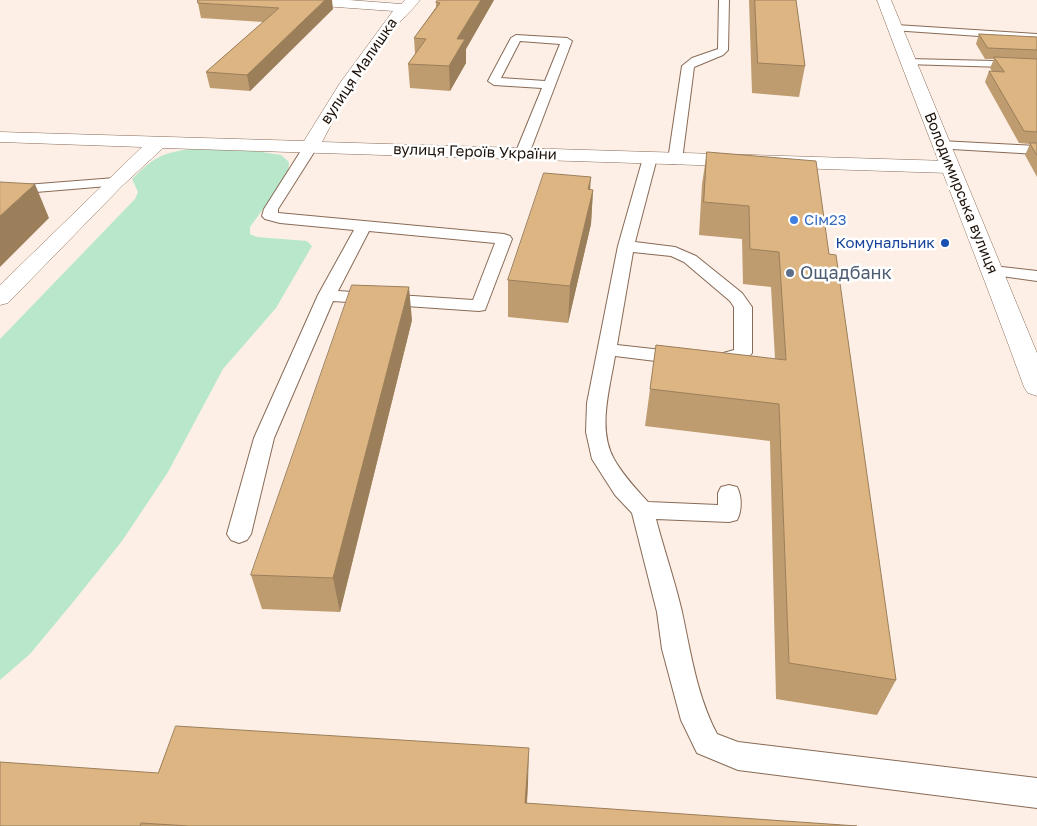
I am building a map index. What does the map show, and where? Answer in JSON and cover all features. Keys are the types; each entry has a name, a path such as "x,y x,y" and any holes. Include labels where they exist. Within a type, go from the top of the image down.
{"street":[{"path":"294,0 408,4"},
{"path":"302,1 307,0"},
{"path":"379,0 408,4"},
{"name":"Володимирська вулиця","path":"884,0 940,145 993,271 1037,387"},
{"name":"вулиця Малишка","path":"311,146 330,110 381,35 408,4"},
{"name":"вулиця Героїв України","path":"0,137 311,146 675,160 949,167"},
{"path":"0,298 115,182 159,141"}],"lane":[{"path":"675,160 688,66 693,60 718,55 722,50 724,0"},
{"path":"896,28 1037,37"},
{"path":"522,154 550,85 567,41 516,38 494,81 550,85"},
{"path":"909,62 1037,65"},
{"path":"940,145 1037,150"},
{"path":"311,146 271,209 270,216 504,239 478,306 327,295"},
{"path":"650,158 626,246 597,403 596,432 602,459 623,489 642,510 669,612 675,649 692,711 707,744 738,756 1037,793"},
{"path":"0,191 115,182"},
{"path":"238,534 264,438 327,295 364,226"},
{"path":"607,349 710,362 734,358 743,353 742,307 736,297 690,259 675,252 626,246"},
{"path":"993,271 1037,276"},
{"path":"642,510 729,514 729,493"}],"green space":[{"path":"191,149 255,151 281,155 289,162 288,174 250,227 250,234 257,237 307,241 312,246 276,308 223,369 168,472 122,541 30,654 0,680 0,339 135,199 138,192 132,179 152,161 172,152"}],"building":[{"path":"198,0 325,0 247,75 206,72 279,8 198,3"},
{"path":"438,0 481,0 457,39 465,39 449,66 408,64 426,39 414,38 440,3 436,2"},
{"path":"755,0 796,0 805,66 758,63"},
{"path":"979,34 1037,37 1037,50 988,48"},
{"path":"994,57 1037,59 1037,132 1024,131 989,71 1004,72"},
{"path":"1030,143 1037,143 1037,155"},
{"path":"707,152 816,161 829,254 836,255 896,680 789,663 779,404 650,389 656,345 786,360 779,252 750,249 749,206 704,202"},
{"path":"544,173 591,177 588,189 593,190 570,286 508,280"},
{"path":"0,182 35,184 0,216"},
{"path":"352,285 409,287 333,578 251,575"},
{"path":"176,726 529,748 525,803 857,826 189,826 141,823 140,826 0,826 0,762 158,773"}],"place":[{"name":"Сім23","path":"794,220"},
{"name":"Комунальник","path":"945,243"},
{"name":"Ощадбанк","path":"790,273"}]}
